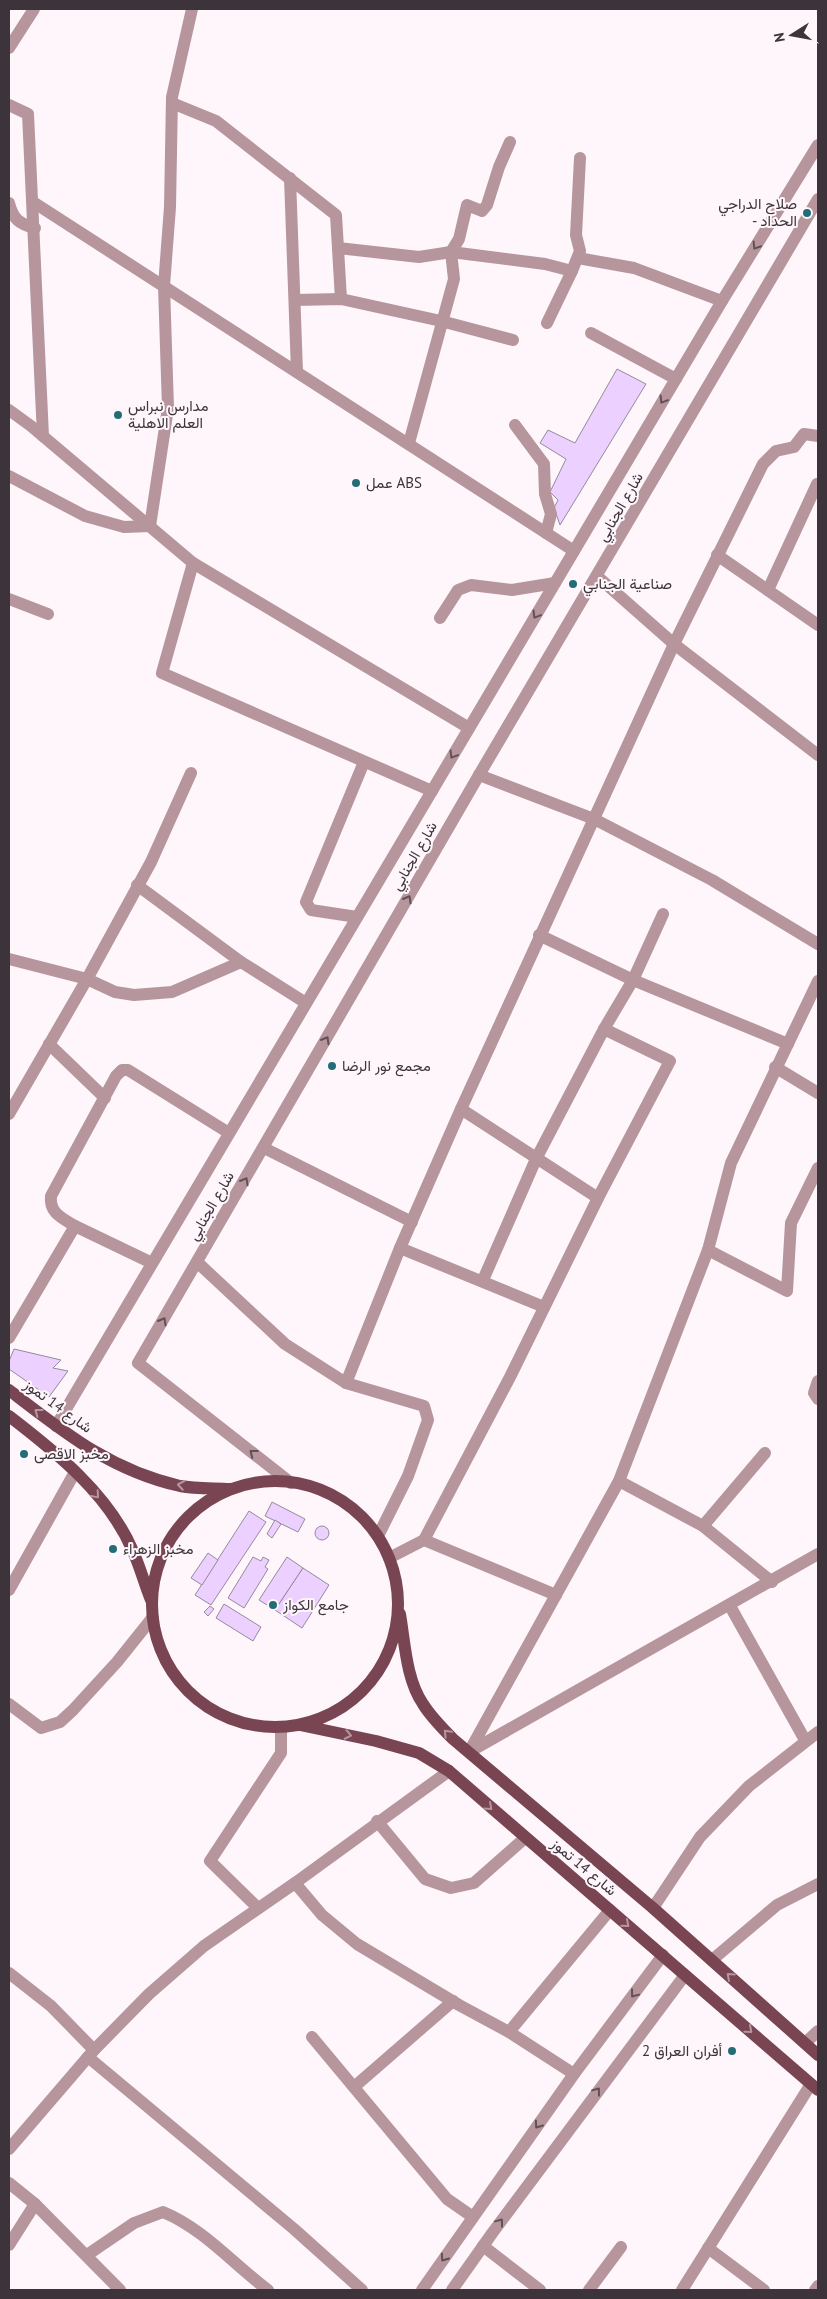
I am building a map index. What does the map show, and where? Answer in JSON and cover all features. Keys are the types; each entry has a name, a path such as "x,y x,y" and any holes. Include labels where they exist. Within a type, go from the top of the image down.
{"main road":[{"name":"شارع 14 تموز","path":"9,1390 56,1426 113,1463 143,1476 182,1486 230,1489"},
{"path":"9,1416 38,1438 75,1472 107,1508 132,1548 152,1602"},
{"path":"271,1481 291,1483 312,1486 350,1506 378,1536 389,1558 396,1581 398,1604 392,1641 376,1674 351,1701 327,1716 300,1725 281,1728 250,1725 221,1715 195,1698 171,1668 160,1648 153,1617 152,1602 156,1573 166,1546 183,1522 204,1503 230,1489 271,1481"},
{"name":"شارع 14 تموز","path":"398,1604 412,1678 422,1702 438,1724 653,1908 818,2055"},
{"name":"شارع 14 تموز","path":"300,1725 419,1752 449,1771 815,2087"}],"street":[{"path":"9,48 34,9"},
{"path":"150,526 168,408 164,286 170,207 172,103 192,9"},
{"path":"172,103 216,121 336,215 341,299"},
{"path":"9,105 28,114 34,202 43,436"},
{"path":"409,443 454,279 451,252 459,239 468,205 482,211 487,206 499,167 510,142"},
{"name":"شارع الجنابي","path":"56,1426 722,301 818,145"},
{"path":"547,323 580,251 576,236 580,158"},
{"path":"290,178 297,372"},
{"name":"شارع الجنابي","path":"291,1483 138,1363 479,776 598,577 818,199"},
{"path":"34,202 574,551"},
{"path":"9,203 14,219 23,225 35,228"},
{"path":"338,248 419,257 451,252 545,264 572,271"},
{"path":"578,258 634,268 722,301"},
{"path":"295,300 341,299 441,321 513,340"},
{"path":"591,333 676,379"},
{"path":"9,410 43,436 194,563 469,728"},
{"path":"515,425 544,464 545,494 551,514 546,533"},
{"path":"346,1383 400,1248 460,1109 539,935 717,555 764,464 776,451 794,447 804,434 818,436"},
{"path":"9,476 85,516 124,526 150,526"},
{"path":"768,590 817,484"},
{"path":"717,555 818,625"},
{"path":"194,563 162,673 432,791"},
{"path":"598,577 674,644 818,755"},
{"path":"440,618 458,590 471,585 512,590 555,584"},
{"path":"9,599 48,614"},
{"path":"357,917 317,912 307,907 306,902 364,762"},
{"path":"9,1114 87,979 151,862 191,772"},
{"path":"479,776 594,819 712,880 818,944"},
{"path":"137,885 241,962 306,1002"},
{"path":"483,1280 536,1159 604,1029 633,980 663,914"},
{"path":"539,935 633,980 788,1044"},
{"path":"9,959 87,979 115,992 152,995 179,990 241,962"},
{"path":"469,1752 619,1481 708,1250 731,1162 818,980"},
{"path":"389,1558 424,1540 510,1377 598,1198 670,1061 604,1029"},
{"path":"49,1044 104,1098"},
{"path":"775,1068 818,1093"},
{"path":"152,1263 75,1226 54,1212 50,1206 51,1196 116,1076 122,1070 128,1070 229,1132"},
{"path":"460,1109 598,1198"},
{"path":"264,1148 412,1222"},
{"path":"708,1250 787,1292 791,1223 818,1168"},
{"path":"9,1338 75,1226"},
{"path":"400,1248 483,1280 544,1307"},
{"path":"197,1262 285,1344 346,1383 424,1406 428,1420 408,1476 378,1536"},
{"path":"818,1381 814,1393 818,1398"},
{"path":"703,1526 765,1453"},
{"path":"9,1590 75,1472"},
{"path":"619,1481 703,1526 772,1582"},
{"path":"424,1540 556,1595"},
{"path":"469,1752 730,1606 818,1554"},
{"path":"730,1606 805,1740"},
{"path":"9,1704 41,1728 60,1722 100,1682 153,1617"},
{"path":"258,1908 210,1861 281,1753 281,1728"},
{"path":"653,1908 700,1837 749,1786 805,1740 818,1732"},
{"path":"9,2149 91,2053 149,1994 204,1946 295,1884 378,1821 449,1771"},
{"path":"378,1821 425,1879 451,1888 474,1882 525,1838"},
{"path":"295,1884 322,1915 358,1944 508,2032 574,2074"},
{"path":"712,1960 777,1905 818,1884"},
{"path":"508,2032 610,1910"},
{"path":"422,2290 574,2074 664,1955"},
{"path":"452,2290 685,1975"},
{"path":"11,1978 51,2006 91,2053 362,2290"},
{"path":"354,2087 454,2001"},
{"path":"805,2043 818,2030"},
{"path":"312,2037 447,2199 473,2217"},
{"path":"682,2290 815,2087"},
{"path":"9,2183 35,2204 120,2290"},
{"path":"9,2245 35,2204"},
{"path":"87,2256 134,2223 163,2212 183,2220 205,2236 268,2290"},
{"path":"483,2246 540,2290"},
{"path":"589,2290 621,2247"},
{"path":"708,2248 764,2290"},
{"path":"815,2290 818,2286"}],"building":[{"path":"617,369 646,384 560,525 554,508 558,500 550,492 566,459 540,443 548,430 575,443"},
{"path":"14,1349 61,1360 53,1368 68,1371 49,1397 9,1369 9,1361"},
{"path":"272,1502 305,1519 298,1532 265,1516"},
{"path":"249,1511 266,1522 211,1605 195,1595"},
{"path":"275,1520 281,1524 272,1538 267,1534"},
{"path":"319,1526 325,1526 329,1533 325,1540 319,1540 315,1536 315,1530"},
{"path":"208,1553 218,1560 202,1585 191,1578"},
{"path":"253,1557 261,1561 263,1557 269,1560 265,1567 268,1569 244,1608 228,1598"},
{"path":"287,1557 303,1568 275,1610 259,1600"},
{"path":"303,1568 329,1585 302,1628 275,1610"},
{"path":"224,1604 261,1627 253,1641 216,1618"},
{"path":"210,1606 214,1609 208,1616 204,1612"}],"place":[{"name":"صلاح الدراجي - الحداد","path":"807,213"},
{"name":"مدارس نبراس العلم الاهلية","path":"118,415"},
{"name":"عمل ABS","path":"356,483"},
{"name":"صناعية الجنابي","path":"573,584"},
{"name":"مجمع نور الرضا","path":"332,1066"},
{"name":"مخبز الاقصى","path":"24,1454"},
{"name":"مخبز الزهراء","path":"113,1549"},
{"name":"جامع الكواز","path":"273,1605"},
{"name":"أفران العراق 2","path":"732,2051"}]}
